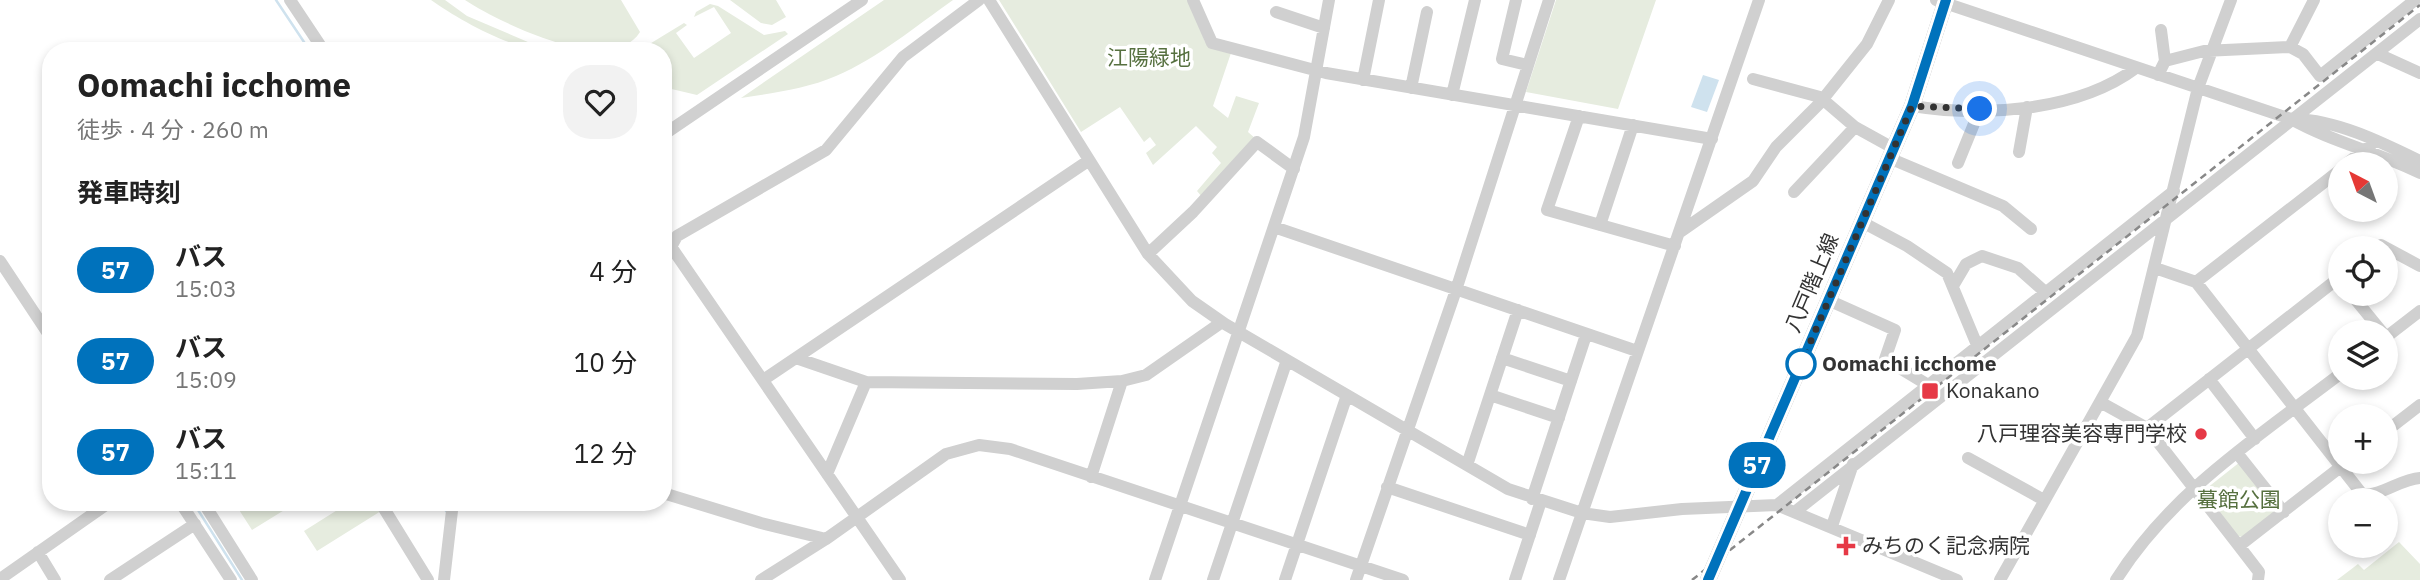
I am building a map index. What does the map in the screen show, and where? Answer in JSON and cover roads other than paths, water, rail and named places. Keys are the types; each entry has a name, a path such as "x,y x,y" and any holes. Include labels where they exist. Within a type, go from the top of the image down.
{"main road":[{"name":"八戸階上線","path":"1708,580 1912,106 1942,1"}],"street":[{"path":"290,0 318,42"},
{"path":"672,129 862,0"},
{"path":"900,580 672,247 677,236 826,150 903,57 979,0"},
{"path":"989,0 1148,254 1192,301 1238,332 1508,489 1536,500 1582,513 1609,517 1682,509 1777,505 1957,580"},
{"path":"1193,0 1212,43 1317,71 1363,80 1712,139"},
{"path":"1155,580 1304,137 1329,0"},
{"path":"1363,80 1379,0"},
{"path":"1452,95 1475,0"},
{"path":"1516,0 1502,58 1527,65"},
{"path":"1356,580 1456,290 1549,0"},
{"path":"1559,580 1759,0"},
{"path":"1680,232 1753,181 1776,146 1823,99 1867,44 1889,0"},
{"path":"2000,580 2137,336 2197,88 2231,0"},
{"path":"2290,47 2314,0"},
{"path":"2165,61 2210,52 2290,47 2303,54 2320,76 2415,0"},
{"path":"1942,1 2291,119 2315,120 2371,145 2420,173"},
{"path":"1276,12 1324,28"},
{"path":"1411,88 1427,12"},
{"path":"1796,511 2168,214 2420,19"},
{"path":"2158,75 2165,61 2161,30"},
{"path":"2378,54 2420,73"},
{"path":"1912,106 1980,109 2027,107 2102,87 2136,68"},
{"path":"1753,79 1823,99 1854,127 1891,153 2003,206 2031,229"},
{"path":"2019,152 2027,107"},
{"path":"1958,163 1980,109"},
{"path":"1579,116 1547,210 1675,246"},
{"path":"1600,225 1633,125"},
{"path":"1794,192 1854,127"},
{"path":"1148,254 1193,212 1256,142 1294,169"},
{"path":"2371,145 2420,161"},
{"path":"2362,152 2371,145"},
{"path":"763,380 1088,161"},
{"path":"2196,282 2328,179"},
{"path":"1777,505 2044,291 2174,191"},
{"path":"1862,222 1937,264 1947,274 1977,345"},
{"path":"1274,227 1637,351"},
{"path":"2398,253 2420,266"},
{"path":"1953,286 1966,264 1982,256 2018,268 2044,291"},
{"path":"0,261 42,324"},
{"path":"2155,268 2196,282 2328,446"},
{"path":"2147,428 2328,287"},
{"path":"1828,300 1895,330 1885,359 1928,384"},
{"path":"2361,306 2372,320"},
{"path":"1467,464 1518,310"},
{"path":"2398,327 2420,311"},
{"path":"796,358 866,382 1077,384 1146,375 1222,322"},
{"path":"1514,580 1530,535 1536,500 1586,335"},
{"path":"1502,358 1571,382"},
{"path":"1213,580 1287,360"},
{"path":"2208,379 2255,439"},
{"path":"1091,477 1122,380"},
{"path":"827,474 866,382"},
{"path":"2116,580 2134,551 2174,505 2328,383"},
{"path":"1285,580 1347,395"},
{"path":"1490,395 1559,418"},
{"path":"2099,401 2147,428 2259,572 2258,580"},
{"path":"2398,422 2420,405"},
{"path":"761,580 826,539 946,454 979,445 1010,449 1403,580"},
{"path":"2237,453 2284,512"},
{"path":"1968,458 2044,500"},
{"path":"1832,526 1853,464"},
{"path":"2239,546 2333,474"},
{"path":"2349,474 2356,488 2369,495 2399,481 2420,478"},
{"path":"1387,487 1530,535"},
{"path":"672,496 826,539"},
{"path":"0,579 97,511"},
{"path":"186,511 232,580"},
{"path":"209,511 252,580"},
{"path":"386,511 428,580"},
{"path":"444,580 452,511"},
{"path":"110,580 195,524"},
{"path":"38,552 55,580"}],"water":[{"path":"1703,75 1719,80 1707,112 1691,107"}],"waterway":[{"path":"276,0 304,42"},
{"path":"199,511 242,580"}],"railway":[{"path":"1692,580 2420,5"}],"place":[{"name":"Oomachi icchome","path":"1801,364"},
{"name":"Konakano","path":"1930,391"},
{"name":"八戸理容美容専門学校","path":"2201,434"},
{"name":"みちのく記念病院","path":"1846,546"}],"park label":[{"name":"江陽緑地","path":"1149,58"},
{"name":"蟇館公園","path":"2239,500"}]}
